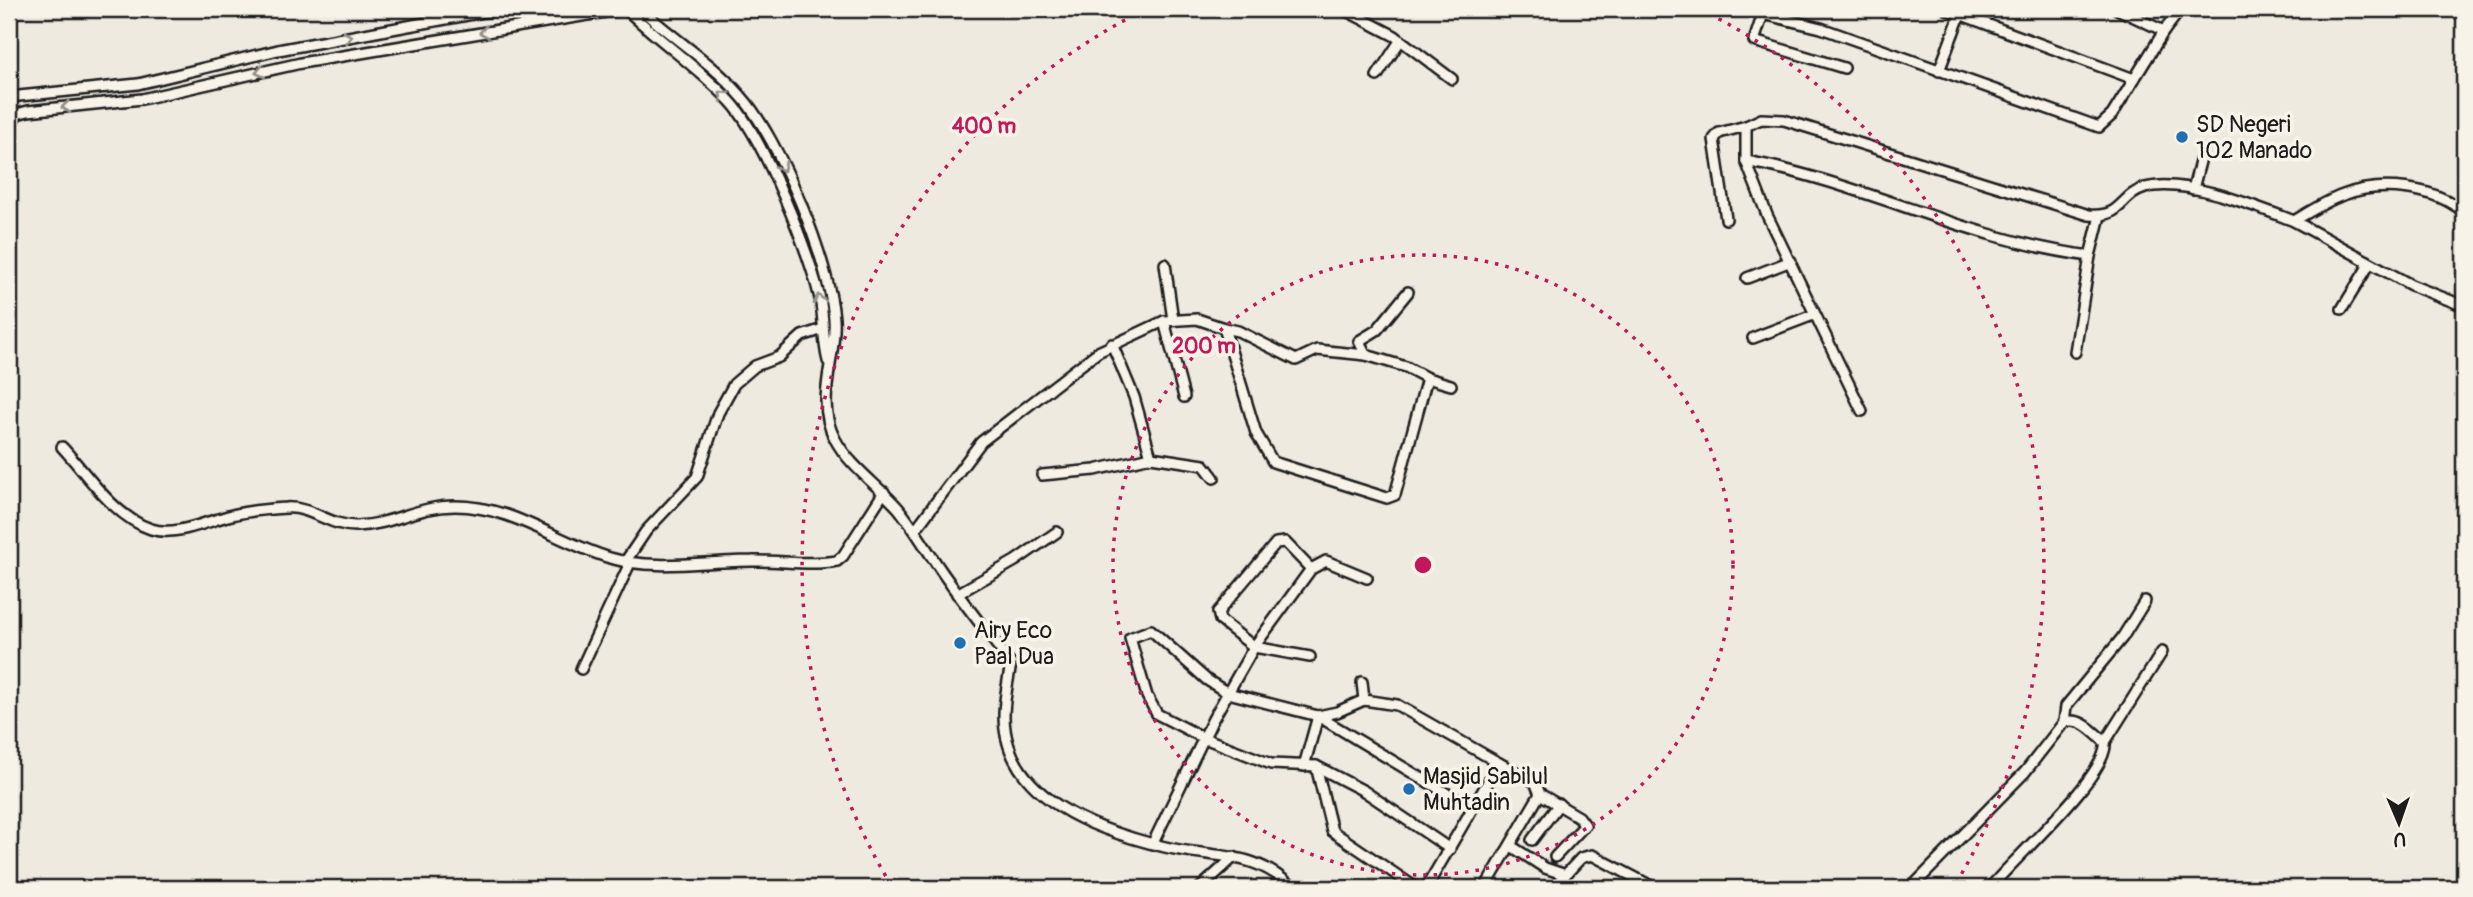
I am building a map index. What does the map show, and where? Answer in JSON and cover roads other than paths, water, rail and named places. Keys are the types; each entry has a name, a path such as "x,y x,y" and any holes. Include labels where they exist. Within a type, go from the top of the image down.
{"street":[{"path":"9,97 138,84 278,50 500,9"},
{"path":"9,126 18,114 28,111 142,99 301,63 625,9 731,101 765,158 799,239 821,303 822,329 830,366"},
{"path":"641,9 722,76 759,118 823,266 834,317 826,404 834,438 846,456 884,492 915,530 957,594 1011,664 1004,717 1007,739 1018,769 1034,788 1065,810 1115,834 1257,862 1293,888"},
{"path":"1343,9 1400,41 1452,79"},
{"path":"1746,9 1821,28 2099,127 2112,115 2180,9"},
{"path":"1946,9 1961,11 2134,79"},
{"path":"2117,9 2164,31"},
{"path":"1939,72 1961,11"},
{"path":"1763,14 1754,41 1844,68"},
{"path":"1377,76 1400,41"},
{"path":"138,84 142,99"},
{"path":"1726,219 1714,139 1719,133 1746,126 1760,119 1784,120 2054,205 2101,216 2115,212 2134,194 2148,187 2193,189 2228,196 2294,221 2411,285 2464,306"},
{"path":"1746,126 1746,161 1767,215 1791,261 1813,315 1862,411"},
{"path":"2193,189 2203,150"},
{"path":"1746,161 1859,190 2011,242 2090,256"},
{"path":"2294,221 2344,194 2375,188 2396,187 2440,197 2464,212"},
{"path":"2076,352 2090,256 2101,216"},
{"path":"799,239 811,234"},
{"path":"1747,278 1791,261"},
{"path":"2342,309 2367,268 2367,261"},
{"path":"1165,264 1168,320 1184,397"},
{"path":"1366,355 1359,341 1377,330 1408,292"},
{"path":"1753,338 1813,315"},
{"path":"915,530 965,460 993,430 1112,344 1168,320 1196,319 1238,331 1296,360 1313,351 1366,355 1451,385"},
{"path":"1224,328 1256,433 1273,462 1387,498 1395,495 1427,378"},
{"path":"581,669 628,563 646,531 697,477 718,413 734,384 755,366 779,357 802,336 822,329"},
{"path":"1112,344 1134,397 1151,457"},
{"path":"62,447 114,505 139,524 159,531 183,528 231,515 288,508 298,509 335,524 359,526 380,524 424,508 476,507 512,515 583,549 628,563 837,561 844,556 884,492"},
{"path":"1042,475 1095,470 1151,457 1204,465 1214,478"},
{"path":"957,594 1015,561 1057,532"},
{"path":"1310,657 1254,647 1220,620 1219,609 1276,542 1285,542 1311,569"},
{"path":"1153,843 1254,647 1311,569 1326,561 1367,578"},
{"path":"1911,888 2025,772 2064,722 2066,706 2122,638 2145,601"},
{"path":"1450,849 1364,791 1316,766 1271,764 1205,738 1152,709 1130,638 1150,630 1207,680 1228,693 1318,716 1471,808"},
{"path":"1990,888 2085,784 2105,757 2105,742 2162,652"},
{"path":"1362,682 1364,700"},
{"path":"1318,716 1337,712 1364,700 1405,709 1535,782 1540,794 1579,817 1585,825 1555,857"},
{"path":"1304,766 1318,716"},
{"path":"2064,722 2073,719 2082,722 2105,742"},
{"path":"1426,888 1499,763"},
{"path":"1316,766 1332,831 1416,888"},
{"path":"1485,888 1540,794"},
{"path":"1532,840 1559,804"},
{"path":"1511,846 1545,868 1563,874"},
{"path":"1553,888 1563,874 1581,858 1592,855 1655,888"},
{"path":"1200,888 1234,856"}],"place":[{"name":"SD Negeri 102 Manado","path":"2182,137"},
{"name":"Airy Eco Paal Dua","path":"960,643"},
{"name":"Masjid Sabilul Muhtadin","path":"1409,789"}]}
